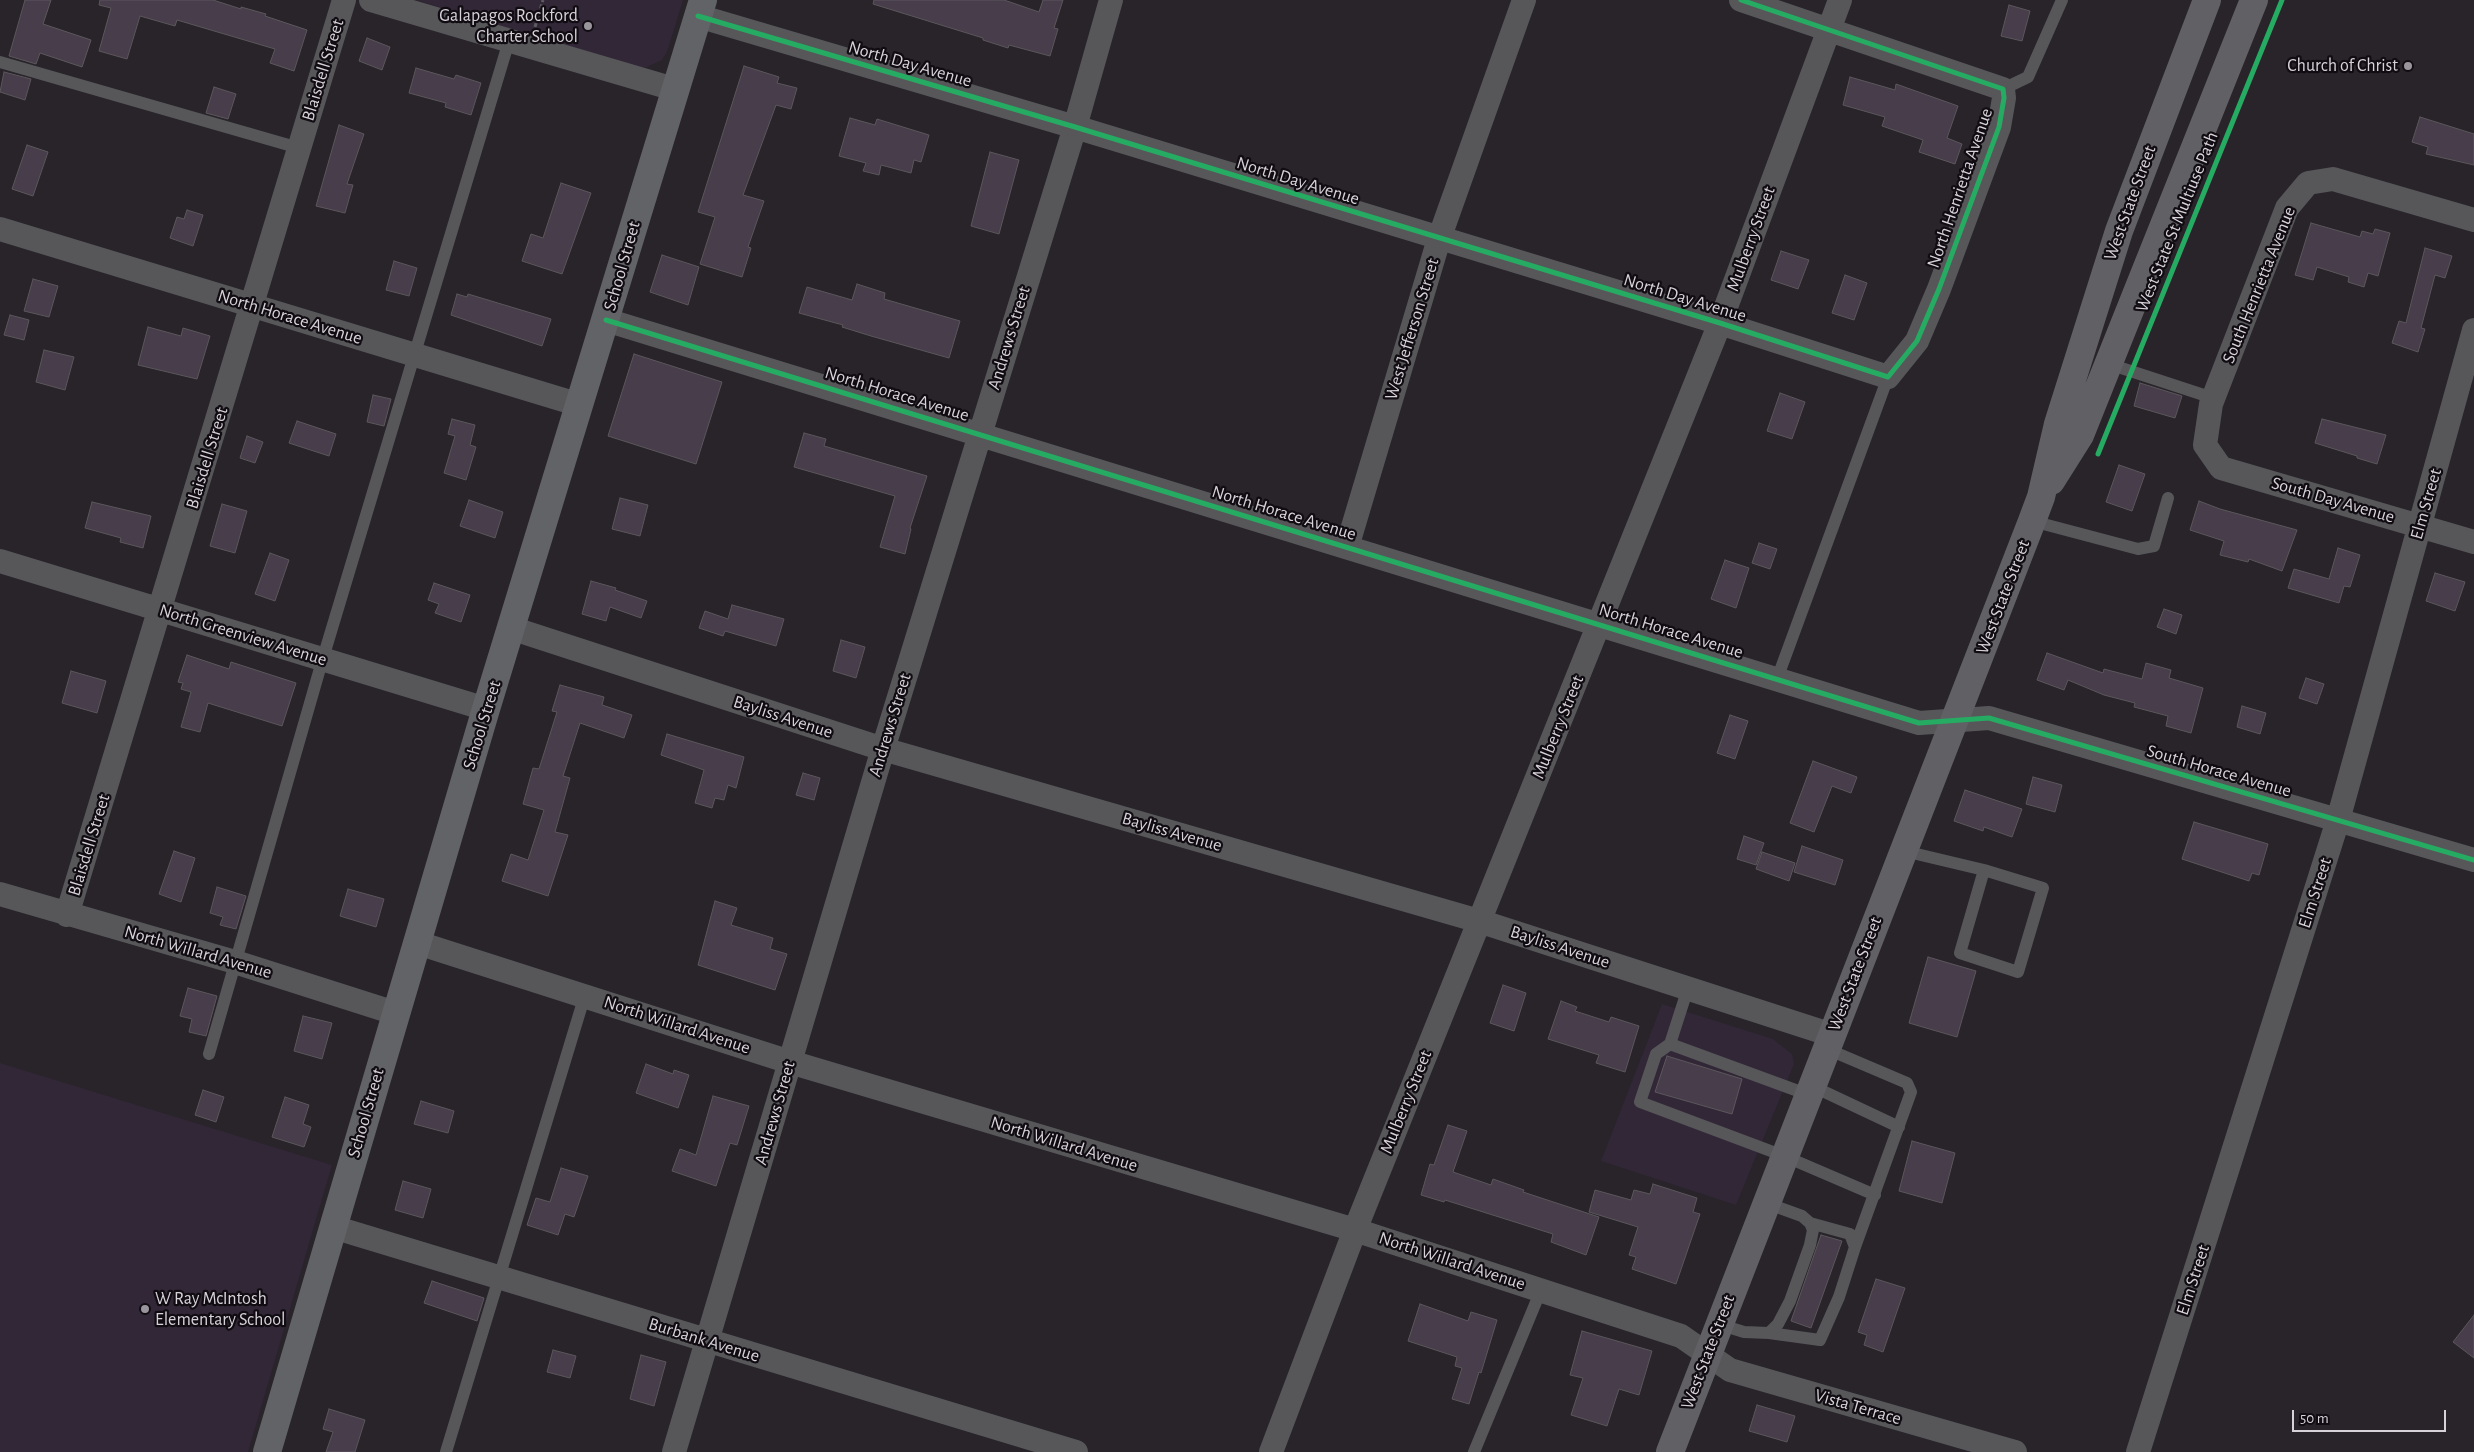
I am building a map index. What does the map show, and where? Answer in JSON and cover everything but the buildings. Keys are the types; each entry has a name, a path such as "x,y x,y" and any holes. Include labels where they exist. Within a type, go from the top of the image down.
{"main road":[{"name":"West State Street","path":"1670,1452 1707,1352 2036,509 2058,424 2119,231 2207,0"},
{"name":"West State Street","path":"2036,509 2080,435 2254,0"},
{"name":"School Street","path":"267,1452 486,709 700,8"}],"street":[{"name":"Blaisdell Street","path":"68,914 344,0"},
{"path":"371,0 674,89"},
{"name":"Andrews Street","path":"674,1452 883,749 1075,127 1111,0"},
{"name":"West Jefferson Street","path":"1347,547 1439,239 1524,0"},
{"name":"North Henrietta Avenue","path":"1741,0 2004,89 1999,127 1939,289 1918,341 1888,377"},
{"name":"Mulberry Street","path":"1271,1452 1355,1230 1720,322 1840,0"},
{"name":"North Day Avenue","path":"700,8 1075,127 1439,239 1720,322 1888,377"},
{"name":"South Henrietta Avenue","path":"2221,468 2205,445 2206,424 2213,398 2287,208 2308,183 2333,179 2474,220"},
{"name":"North Horace Avenue","path":"0,229 580,405"},
{"name":"North Horace Avenue","path":"606,320 1919,723 1955,719"},
{"name":"Elm Street","path":"2138,1452 2338,820 2474,330"},
{"name":"South Day Avenue","path":"2221,468 2474,542"},
{"name":"North Greenview Avenue","path":"0,561 486,709"},
{"name":"Bayliss Avenue","path":"512,628 883,749 1479,921 1688,988 1829,1042"},
{"name":"South Horace Avenue","path":"1955,719 1989,718 2474,860"},
{"name":"North Willard Avenue","path":"0,894 235,962 396,1014"},
{"name":"North Willard Avenue","path":"418,943 790,1062 1355,1230 1681,1336 1707,1352"},
{"name":"Burbank Avenue","path":"333,1227 1076,1452"},
{"name":"Vista Terrace","path":"1707,1352 1730,1370 2015,1452"}],"lane":[{"path":"2004,89 2028,77 2062,0"},
{"path":"210,1054 323,658 509,41"},
{"path":"0,62 299,148"},
{"path":"2109,364 2213,398"},
{"path":"1777,679 1888,377"},
{"path":"2036,509 2138,550 2154,546 2168,498"},
{"path":"1904,851 1984,870 2043,888 2018,972 1960,953 1984,870"},
{"path":"1688,988 1670,1044 1656,1054 1640,1102 1784,1156 1875,1195"},
{"path":"446,1452 585,995"},
{"path":"1718,1324 1744,1332 1769,1332 1820,1340 1839,1297 1911,1092 1907,1083 1829,1042"},
{"path":"1670,1044 1810,1090 1899,1127"},
{"path":"1766,1202 1802,1216 1810,1223 1813,1230 1810,1245 1790,1301 1778,1324 1769,1332"},
{"path":"1810,1223 1850,1234 1855,1247"},
{"path":"1474,1452 1541,1290"}],"shaded area":[{"name":"Galapagos Rockford Charter School","path":"416,0 683,0 667,52 662,60 647,67 639,68"},
{"path":"1662,1004 1773,1039 1792,1054 1794,1064 1736,1205 1601,1161"},
{"name":"W Ray McIntosh Elementary School","path":"0,1063 332,1165 248,1452 0,1452"}],"cycle path":[{"path":"698,16 1075,127 1720,323 1888,377 1917,341 1939,289 1999,127 2004,98 2003,89 1741,0"},
{"name":"West State St Multiuse Path","path":"2098,454 2282,0"},
{"path":"606,320 1919,723 1989,718 2474,860"}],"place":[{"name":"Galapagos Rockford Charter School","path":"588,26"},
{"name":"Church of Christ","path":"2408,66"},
{"name":"W Ray McIntosh Elementary School","path":"145,1309"}]}
